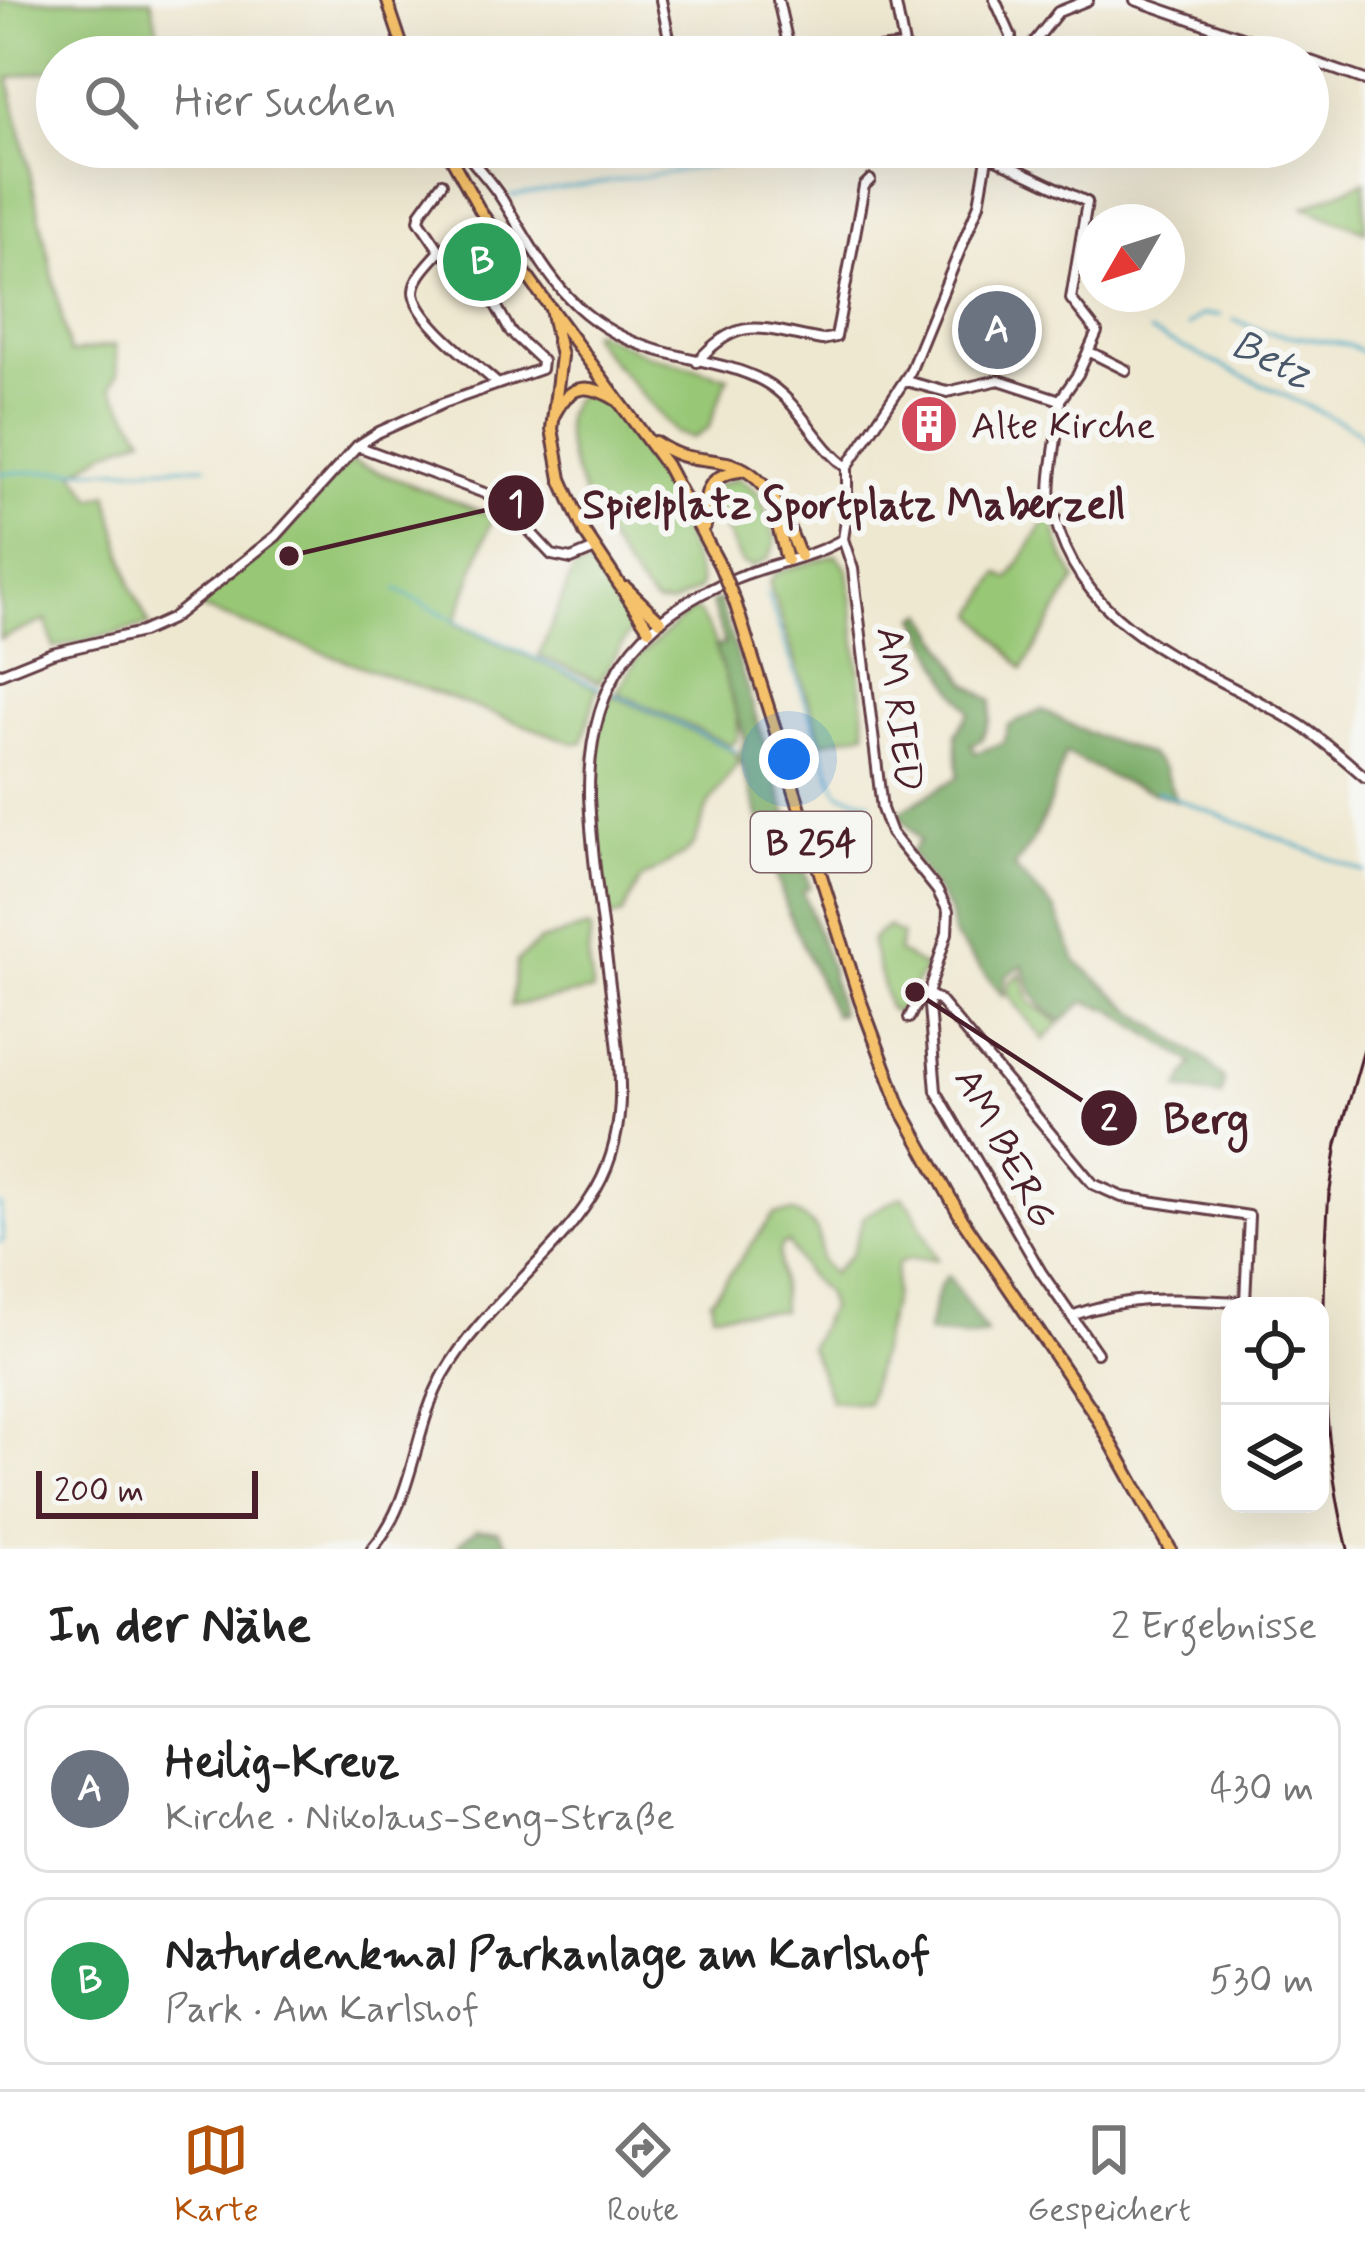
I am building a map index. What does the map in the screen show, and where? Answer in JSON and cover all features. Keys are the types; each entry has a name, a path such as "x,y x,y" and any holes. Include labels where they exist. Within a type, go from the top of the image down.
{"highway":[{"name":"B 254","path":"551,309 646,435 720,566 860,1000 900,1107 962,1220 1096,1416 1170,1549"},
{"path":"551,309 561,356 553,416 561,479 595,549 654,625"},
{"path":"553,416 564,397 582,387 597,389 626,406"},
{"path":"646,435 676,457 732,464 744,470 781,508 794,558"},
{"path":"706,535 704,497 710,484 725,473 744,470"}],"main road":[{"path":"387,0 399,36"},
{"name":"B 254","path":"457,168 490,226 551,309"}],"street":[{"path":"661,0 669,36"},
{"path":"778,0 786,36"},
{"path":"895,0 902,36"},
{"path":"994,0 1010,36"},
{"path":"1040,36 1058,12 1088,0"},
{"path":"1135,0 1239,36"},
{"path":"1329,67 1365,80"},
{"path":"479,168 539,263 578,310 628,340 764,381 847,467 906,381 979,204 986,168"},
{"path":"1020,168 1087,202 1071,302 1097,332 1060,400 1049,496 1065,555 1129,628 1189,667 1298,724 1365,777"},
{"path":"698,362 716,340 735,329 836,338 864,186 870,180"},
{"path":"0,674 52,653 142,632 171,619 276,536 357,446 379,432 541,370 542,361 510,332 487,289 440,250 419,220 442,183"},
{"path":"440,250 418,278 414,292 419,309 497,384"},
{"path":"1090,352 1126,370"},
{"path":"906,381 946,392 999,380 1060,400"},
{"path":"357,446 488,494 552,555 572,559 595,549"},
{"name":"AM RIED","path":"847,467 842,539 854,569 882,809 891,833 937,890"},
{"path":"372,1549 400,1504 445,1373 576,1218 599,1185 613,1151 622,1090 590,823 589,773 594,728 605,691 628,651 654,625 712,588 842,539"},
{"name":"AM BERG","path":"937,890 948,922 928,994 936,1091 1070,1316 1097,1353"},
{"name":"AM BERG","path":"908,1018 921,995 939,1000 1093,1184 1135,1200 1249,1216 1245,1302 1135,1298 1107,1302 1070,1316"}],"green space":[{"path":"0,0 151,0 159,36 36,36 36,73 9,78 70,353 115,345 118,373 111,387 144,437 107,451 75,473 93,499 108,494 130,583 149,625 54,648 46,620 0,639"},
{"path":"1365,181 1365,231 1304,207"},
{"path":"467,230 481,231 511,274 493,292 447,250"},
{"path":"590,333 647,355 728,377 708,429 693,438 676,433 595,342"},
{"path":"584,393 603,402 640,445 684,535 699,589 672,604 657,604 642,588 586,498 565,432 569,408"},
{"path":"349,461 493,516 455,623 597,688 583,742 574,743 194,606 282,536"},
{"path":"739,478 759,493 776,540 769,558 752,567 742,563 711,500 717,485"},
{"path":"1050,513 1076,579 1023,669 976,614 999,573 1009,579"},
{"path":"836,555 848,570 866,732 823,742 769,583 776,573"},
{"path":"586,566 603,575 633,627 599,682 539,656 574,569"},
{"path":"719,600 810,887 803,891 830,967 840,1014 834,1015 789,915 739,755 745,739 715,647 725,644 711,603"},
{"path":"691,611 697,611 712,635 732,694 738,729 737,740 730,745 617,692 638,657"},
{"path":"925,613 968,684 992,701 981,740 971,744 976,753 1003,743 1008,726 1042,710 1150,755 1164,769 1176,800 1122,782 1065,753 1040,827 1014,867 1056,911 1076,961 1134,1011 1209,1063 1224,1080 1221,1096 1179,1089 1193,1063 1110,1009 1084,1002 1063,1021 1054,1016 1036,998 1023,965 1006,976 1003,996 953,935 949,911 911,852 920,840 898,813 958,777 956,733 970,712 949,682 917,617"},
{"path":"612,695 728,748 738,763 708,805 695,843 641,879 622,915 610,918 598,857 591,769 601,716"},
{"path":"888,926 902,935 898,952 926,968 896,1013 889,1009 872,945 872,939"},
{"path":"588,927 593,991 511,1006 517,961 540,941"},
{"path":"1021,973 1030,1002 1060,1023 1044,1040 1007,994 1010,982"},
{"path":"902,1196 937,1259 907,1259 897,1264 894,1295 867,1403 831,1400 810,1347 830,1306 788,1243 779,1252 782,1311 713,1313 711,1300 774,1214 794,1212 814,1226 820,1259 832,1274 852,1253 864,1216"},
{"path":"948,1275 986,1334 927,1333 939,1287"},
{"path":"477,1529 498,1530 510,1549 458,1549"}],"waterway":[{"path":"511,196 700,168"},
{"path":"1188,326 1201,315 1220,315"},
{"path":"1234,320 1267,332 1349,345 1365,354"},
{"name":"Betz","path":"1150,332 1356,429 1365,442"},
{"path":"0,473 206,466"},
{"path":"396,589 600,688"},
{"path":"767,593 836,788 841,794 870,801"},
{"path":"613,693 736,751"},
{"path":"1157,791 1365,872"},
{"path":"0,1204 0,1242"}],"railway":[{"path":"1328,1204 1337,1144 1365,1046"},
{"path":"1329,1191 1327,1416 1348,1549"}],"place":[{"name":"Naturdenkmal Parkanlage am Karlshof","path":"482,262"},
{"name":"Heilig-Kreuz","path":"997,330"},
{"name":"Alte Kirche","path":"929,424"},
{"name":"Spielplatz Sportplatz Maberzell","path":"289,556"},
{"name":"Berg","path":"915,992"}]}
